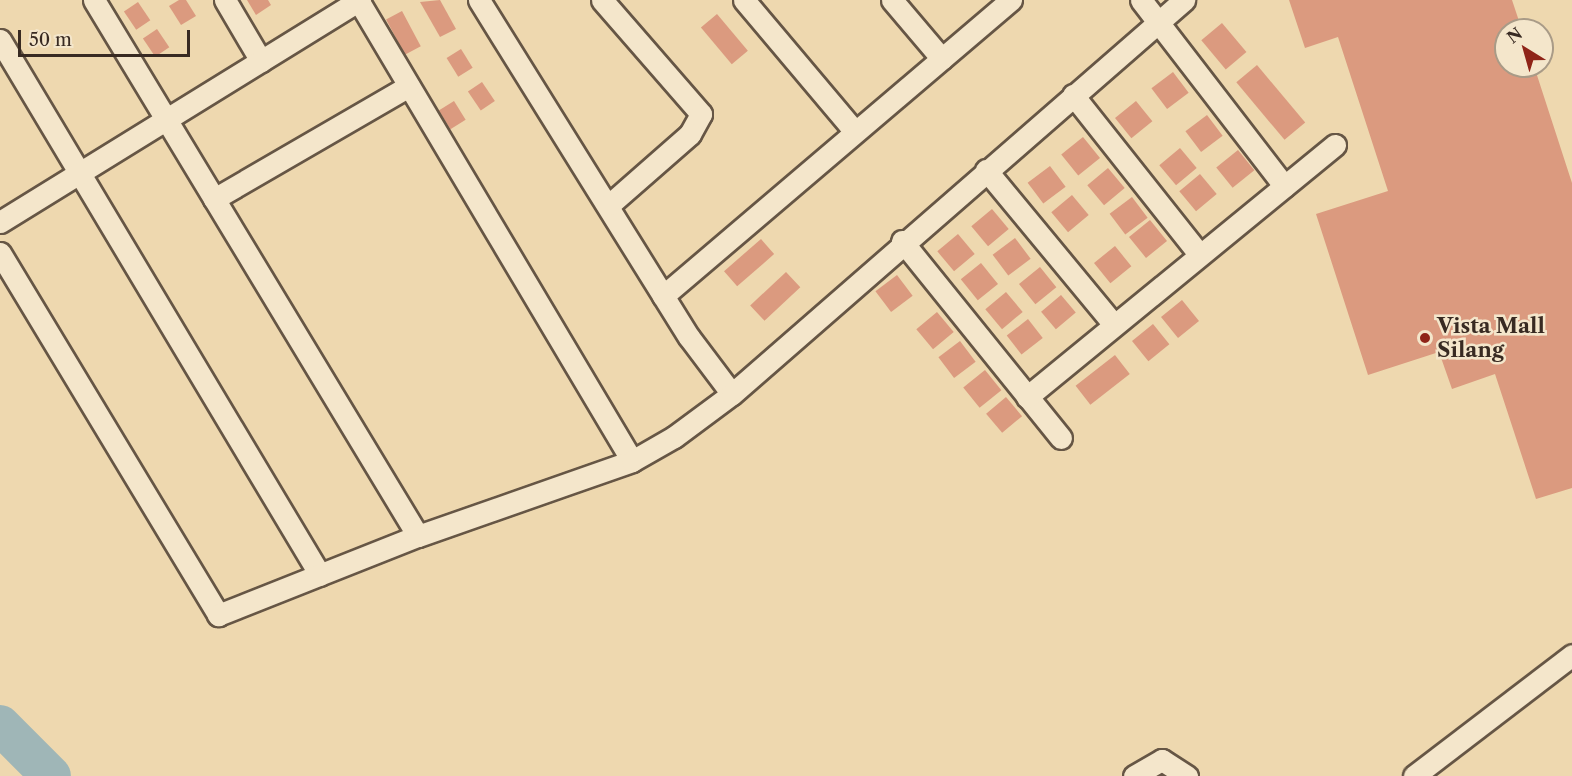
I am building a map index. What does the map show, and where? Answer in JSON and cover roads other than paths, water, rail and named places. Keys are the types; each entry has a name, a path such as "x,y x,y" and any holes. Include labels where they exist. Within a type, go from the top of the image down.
{"street":[{"path":"94,0 418,536"},
{"path":"225,0 261,61"},
{"path":"0,222 359,0 632,461"},
{"path":"479,0 610,204 663,296 732,394"},
{"path":"602,0 701,114 690,134 610,204"},
{"path":"744,0 855,132"},
{"path":"892,0 942,59"},
{"path":"663,296 1011,0"},
{"path":"1141,0 1284,186"},
{"path":"0,253 218,615 418,536 632,461 732,394 902,242 1184,0"},
{"path":"0,40 320,575"},
{"path":"214,199 409,86"},
{"path":"1073,95 1200,255"},
{"path":"1027,396 1335,145"},
{"path":"986,170 1114,325"},
{"path":"902,242 1061,438"},
{"path":"1414,776 1572,655"},
{"path":"1134,776 1162,760 1187,776"}],"waterway":[{"path":"0,725 51,776"}],"place":[{"name":"Vista Mall Silang","path":"1425,338"}]}
